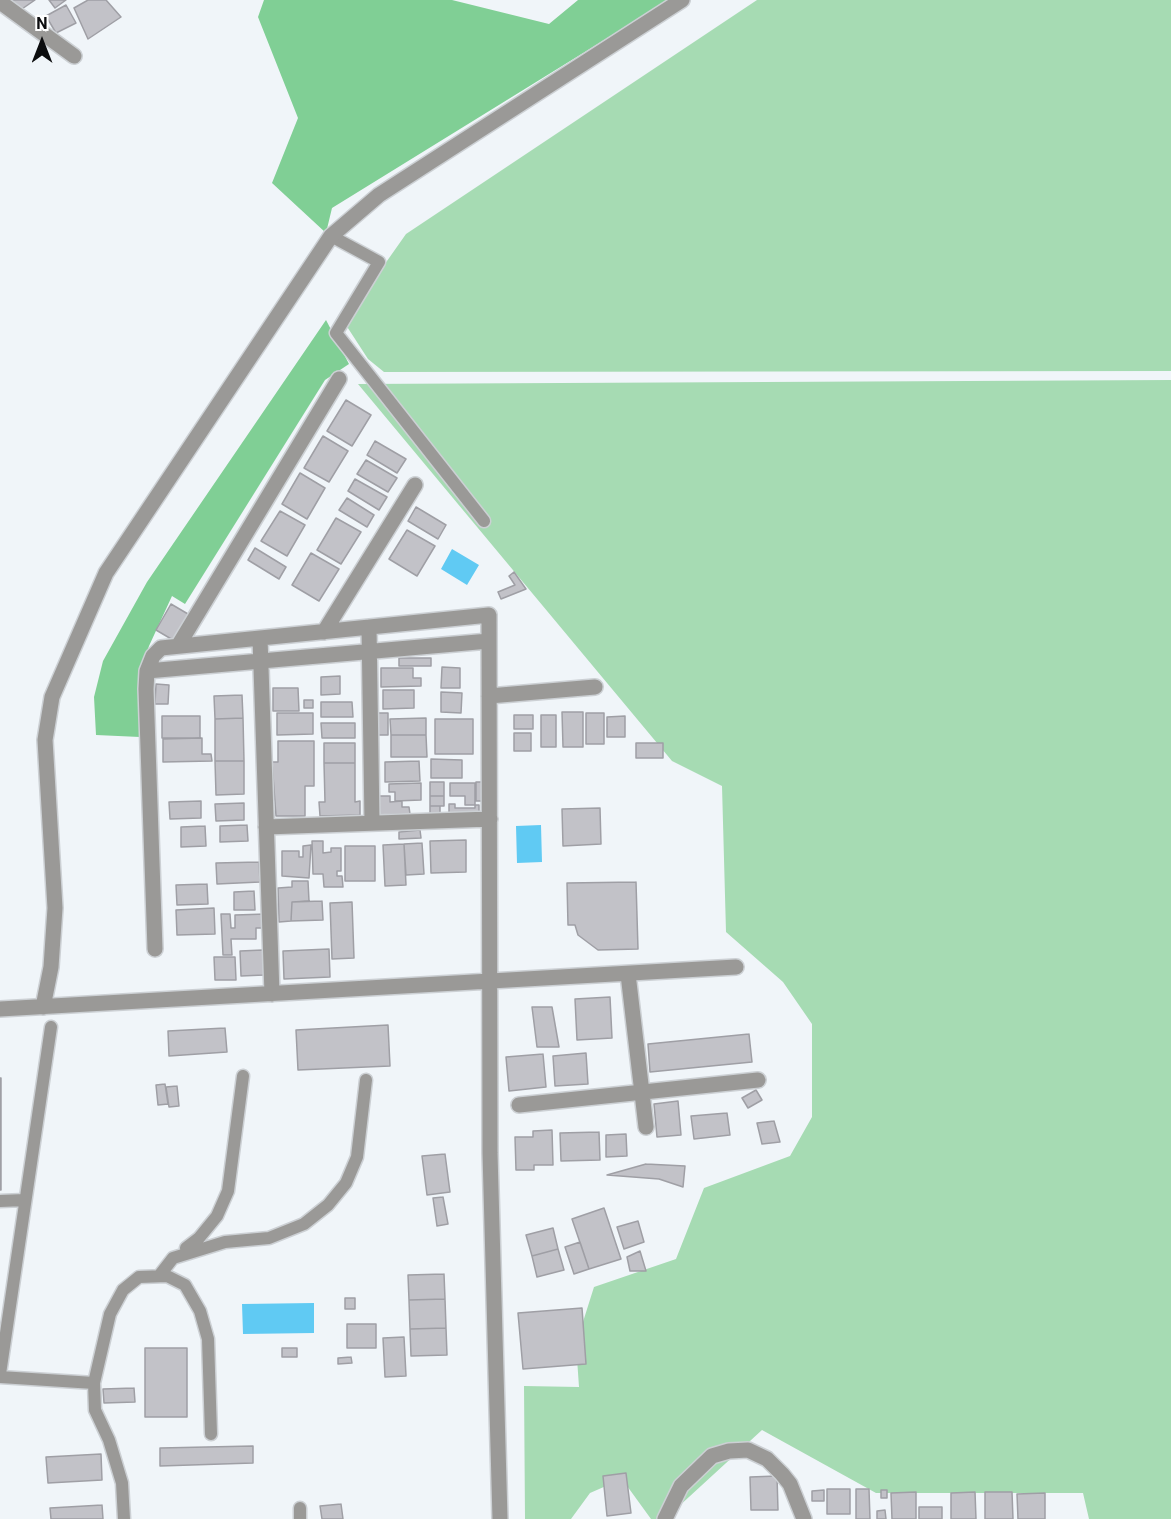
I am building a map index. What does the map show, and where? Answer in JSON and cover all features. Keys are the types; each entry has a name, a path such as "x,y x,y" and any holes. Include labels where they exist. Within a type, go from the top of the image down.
{"street":[{"path":"49,1007 55,908 45,740 52,697 106,573 335,238 379,195 682,0"},
{"path":"0,2 74,56"},
{"path":"178,646 339,379"},
{"path":"324,632 415,485"},
{"path":"155,949 147,671 153,656 161,648 489,615 492,982 490,1154 500,1519"},
{"path":"369,627 372,822"},
{"path":"260,638 272,994"},
{"path":"147,671 489,640"},
{"path":"489,696 595,687"},
{"path":"266,827 490,819"},
{"path":"0,1009 736,967"},
{"path":"628,974 646,1127"},
{"path":"519,1106 758,1080"},
{"path":"665,1519 681,1486 712,1456 729,1451 748,1450 767,1459 782,1474 790,1484 804,1519"}],"lane":[{"path":"335,238 379,262 336,333 484,521"},
{"path":"51,1027 0,1376 94,1383"},
{"path":"159,1276 173,1258 199,1238 217,1216 228,1191 243,1076"},
{"path":"173,1258 225,1242 269,1238 304,1224 328,1205 346,1183 357,1157 366,1080"},
{"path":"0,1201 25,1200"},
{"path":"124,1519 122,1483 109,1440 95,1410 94,1383 110,1314 123,1290 139,1277 167,1276 185,1285 200,1311 208,1339 211,1434"}],"green space":[{"path":"264,0 452,0 549,24 578,0 669,0 332,208 326,233 272,183 298,118 258,17"},
{"path":"757,0 1171,0 1171,371 384,372 368,359 344,322 406,234"},
{"path":"326,320 349,364 325,380 185,604 172,596 149,646 141,671 140,737 96,735 94,697 103,661 147,582"},
{"path":"1171,380 1171,1519 1089,1519 1083,1493 876,1493 762,1430 665,1519 651,1519 622,1479 590,1493 571,1519 525,1519 524,1386 579,1387 576,1344 594,1287 676,1259 704,1188 790,1156 812,1117 812,1024 783,982 726,932 722,786 672,761 358,384"}],"water":[{"path":"452,549 479,565 467,585 441,569"},
{"path":"541,825 542,862 517,863 516,826"},
{"path":"314,1303 314,1333 243,1334 242,1304"}],"building":[{"path":"10,0 35,0 19,11"},
{"path":"49,0 66,0 55,8"},
{"path":"88,0 106,0 121,17 88,39 74,8"},
{"path":"66,5 76,23 56,33 46,16"},
{"path":"346,400 371,415 352,446 327,431"},
{"path":"323,436 348,451 329,482 304,468"},
{"path":"375,441 406,459 397,473 367,455"},
{"path":"366,460 397,478 388,492 357,474"},
{"path":"300,473 325,488 307,519 282,504"},
{"path":"355,479 387,497 379,510 348,491"},
{"path":"347,498 374,515 367,527 339,510"},
{"path":"416,507 446,525 438,539 408,521"},
{"path":"280,511 305,525 287,556 261,541"},
{"path":"336,518 361,532 341,564 317,550"},
{"path":"407,530 435,546 417,576 389,559"},
{"path":"255,548 286,567 279,579 248,560"},
{"path":"311,553 339,569 319,601 292,585"},
{"path":"514,572 526,589 501,599 498,592 515,585 509,576"},
{"path":"171,604 188,614 173,640 156,630"},
{"path":"399,658 431,658 431,666 399,666"},
{"path":"442,667 460,668 460,688 441,688"},
{"path":"381,668 413,668 413,678 421,678 421,686 381,687"},
{"path":"340,676 340,694 321,695 321,677"},
{"path":"156,684 169,685 168,704 155,704"},
{"path":"273,688 298,688 299,711 273,711"},
{"path":"383,690 414,690 414,708 383,709"},
{"path":"441,692 462,693 461,713 441,712"},
{"path":"242,695 243,718 215,719 214,696"},
{"path":"304,700 313,700 313,708 304,708"},
{"path":"321,702 352,702 353,717 321,717"},
{"path":"562,712 583,712 583,747 563,747"},
{"path":"277,713 313,713 313,734 277,735"},
{"path":"376,713 388,713 388,735 376,735"},
{"path":"586,713 604,713 604,744 586,744"},
{"path":"514,715 533,715 533,729 514,729"},
{"path":"541,715 556,715 556,747 541,747"},
{"path":"162,716 200,716 200,738 162,738"},
{"path":"625,716 625,737 607,737 607,717"},
{"path":"243,718 244,761 215,761 215,719"},
{"path":"426,718 426,735 391,735 390,719"},
{"path":"435,719 473,719 473,754 435,754"},
{"path":"321,723 355,723 355,738 322,738"},
{"path":"514,733 531,733 531,751 514,751"},
{"path":"391,735 426,735 427,757 391,757"},
{"path":"202,738 202,754 211,754 212,761 163,762 163,739"},
{"path":"278,741 314,741 314,786 305,786 305,816 276,816 272,762 278,762"},
{"path":"324,743 355,743 355,763 324,763"},
{"path":"636,743 663,743 663,758 636,758"},
{"path":"431,759 462,760 462,778 431,778"},
{"path":"215,761 244,761 244,794 216,795"},
{"path":"419,761 420,781 385,782 385,762"},
{"path":"324,763 355,763 355,802 360,801 360,815 320,816 319,802 325,802"},
{"path":"430,782 444,782 444,796 430,796"},
{"path":"476,782 483,782 483,801 476,801"},
{"path":"421,783 421,800 395,801 395,792 389,792 389,784"},
{"path":"450,783 475,783 475,805 465,805 465,796 450,796"},
{"path":"378,796 390,796 390,802 402,801 402,807 409,807 410,814 378,815"},
{"path":"430,796 444,796 444,806 430,806"},
{"path":"201,801 201,818 170,819 169,802"},
{"path":"244,803 244,820 216,821 215,804"},
{"path":"449,804 455,804 455,808 475,808 475,805 479,805 479,816 449,815"},
{"path":"430,806 440,806 440,816 430,816"},
{"path":"600,808 601,844 563,846 562,809"},
{"path":"247,825 248,841 220,842 220,826"},
{"path":"205,826 206,846 181,847 181,827"},
{"path":"420,830 421,838 399,839 399,832"},
{"path":"466,840 466,872 431,873 430,841"},
{"path":"312,841 323,841 323,853 331,852 331,848 341,848 341,871 337,871 337,876 342,876 343,887 324,887 323,874 313,874"},
{"path":"422,843 424,874 406,875 404,844"},
{"path":"404,844 406,885 385,886 383,845"},
{"path":"311,845 309,878 282,876 282,851 299,851 299,857 303,857 303,846"},
{"path":"345,846 375,846 375,881 345,881"},
{"path":"259,862 260,882 217,884 216,863"},
{"path":"292,881 308,881 309,901 292,902 291,921 279,922 278,888 292,887"},
{"path":"636,882 638,949 598,950 578,935 575,925 568,925 567,883"},
{"path":"207,884 208,904 177,905 176,885"},
{"path":"254,891 255,910 234,910 234,892"},
{"path":"322,901 323,920 291,921 292,902"},
{"path":"352,902 354,958 332,959 330,903"},
{"path":"214,908 215,934 177,935 176,910"},
{"path":"221,914 230,914 231,928 235,928 235,915 266,914 267,928 256,928 256,939 231,939 232,955 223,955"},
{"path":"329,949 330,977 284,979 283,951"},
{"path":"263,950 264,975 241,976 240,951"},
{"path":"214,957 235,957 236,980 215,980"},
{"path":"610,997 612,1038 577,1040 575,999"},
{"path":"532,1007 552,1007 559,1047 537,1047"},
{"path":"388,1025 390,1066 298,1070 296,1030"},
{"path":"225,1028 227,1052 169,1056 168,1031"},
{"path":"749,1034 752,1062 650,1072 648,1044"},
{"path":"586,1053 588,1084 555,1086 553,1056"},
{"path":"543,1054 546,1087 509,1091 506,1057"},
{"path":"0,1078 1,1190 0,1190"},
{"path":"165,1084 168,1104 158,1105 156,1085"},
{"path":"177,1086 179,1106 169,1107 166,1087"},
{"path":"756,1090 762,1100 748,1108 742,1098"},
{"path":"678,1101 681,1135 657,1137 654,1104"},
{"path":"727,1113 730,1135 694,1139 691,1116"},
{"path":"774,1121 780,1142 762,1144 757,1123"},
{"path":"552,1130 553,1165 534,1165 534,1170 516,1170 515,1137 533,1137 533,1131"},
{"path":"599,1132 600,1160 561,1161 560,1133"},
{"path":"626,1134 627,1156 606,1157 606,1135"},
{"path":"445,1154 450,1192 427,1195 422,1156"},
{"path":"646,1164 685,1166 683,1187 659,1179 607,1175"},
{"path":"443,1197 448,1224 437,1226 433,1198"},
{"path":"604,1208 621,1259 589,1269 572,1219"},
{"path":"638,1221 644,1242 624,1249 617,1227"},
{"path":"553,1228 558,1249 532,1256 526,1235"},
{"path":"580,1242 589,1269 574,1274 565,1247"},
{"path":"558,1249 564,1270 537,1277 532,1256"},
{"path":"640,1251 646,1271 630,1271 627,1257"},
{"path":"444,1274 445,1299 409,1300 408,1275"},
{"path":"345,1298 355,1298 355,1309 345,1309"},
{"path":"445,1299 446,1328 410,1329 409,1300"},
{"path":"582,1308 586,1364 523,1369 518,1313"},
{"path":"347,1324 376,1324 376,1348 347,1348"},
{"path":"446,1328 447,1355 411,1356 410,1329"},
{"path":"404,1337 406,1376 385,1377 383,1338"},
{"path":"145,1348 187,1348 187,1417 145,1417"},
{"path":"282,1348 297,1348 297,1357 282,1357"},
{"path":"351,1357 352,1363 338,1364 338,1358"},
{"path":"134,1388 135,1402 104,1403 103,1389"},
{"path":"253,1446 253,1463 160,1466 160,1448"},
{"path":"101,1454 102,1480 48,1483 46,1457"},
{"path":"626,1473 631,1513 607,1516 603,1476"},
{"path":"777,1476 778,1510 751,1510 750,1477"},
{"path":"827,1489 850,1489 850,1514 827,1514"},
{"path":"856,1489 869,1489 870,1519 856,1519"},
{"path":"824,1490 824,1501 812,1501 812,1491"},
{"path":"881,1490 887,1490 887,1498 881,1498"},
{"path":"916,1492 916,1519 892,1519 891,1493"},
{"path":"975,1492 976,1519 951,1519 951,1493"},
{"path":"985,1492 1012,1492 1013,1519 985,1519"},
{"path":"1045,1493 1045,1519 1018,1519 1017,1494"},
{"path":"341,1504 343,1519 322,1519 320,1506"},
{"path":"102,1505 103,1519 51,1519 50,1508"},
{"path":"919,1507 942,1507 942,1519 919,1519"},
{"path":"885,1510 886,1519 877,1519 877,1511"}]}
